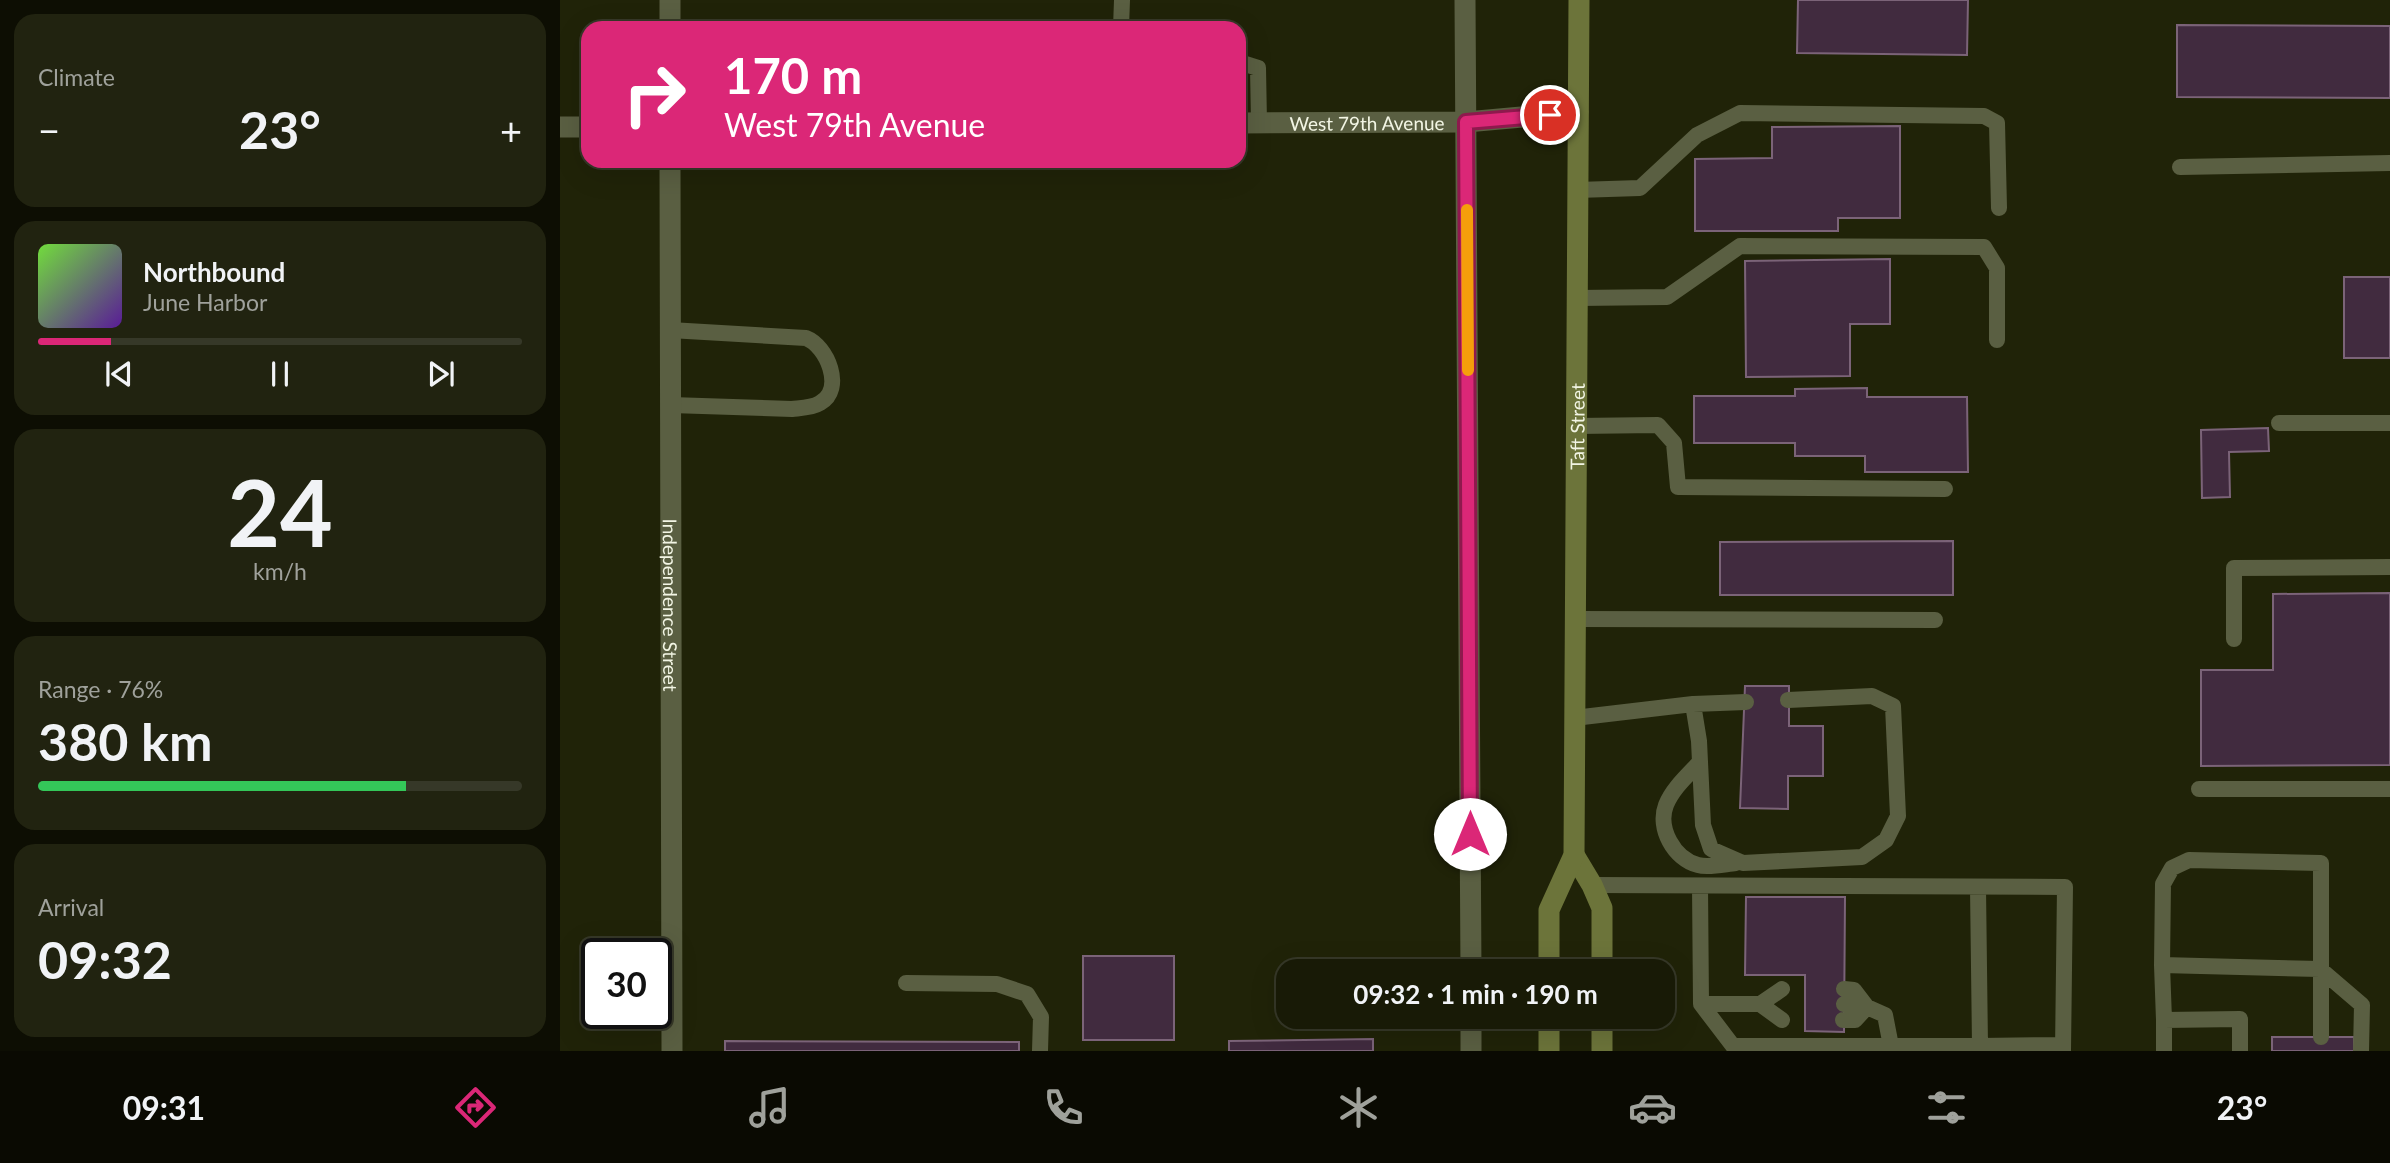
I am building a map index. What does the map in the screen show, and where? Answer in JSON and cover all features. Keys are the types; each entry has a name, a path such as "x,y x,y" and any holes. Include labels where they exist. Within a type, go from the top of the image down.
{"main road":[{"name":"Taft Street","path":"1549,959 1549,910 1574,855 1579,0"},
{"path":"1574,855 1602,908 1602,959"},
{"path":"1549,1029 1549,1051"},
{"path":"1602,1029 1602,1051"}],"street":[{"path":"670,0 670,21"},
{"path":"1465,0 1471,959"},
{"name":"West 79th Avenue","path":"1249,123 1466,122 1578,112"},
{"path":"560,127 581,127"},
{"name":"Independence Street","path":"670,168 671,1051"},
{"path":"1471,1029 1471,1051"}],"lane":[{"path":"1121,21 1122,0"},
{"path":"1246,64 1258,68 1249,123"},
{"path":"1577,190 1640,188 1698,135 1740,113 1984,116 1997,123 1999,208"},
{"path":"2179,167 2390,163"},
{"path":"1577,298 1667,298 1740,246 1984,247 1997,268 1997,340"},
{"path":"670,330 806,338 816,341 824,350 831,380 829,393 821,403 808,407 671,405"},
{"path":"2279,423 2390,423"},
{"path":"1576,426 1658,425 1674,443 1678,487 1945,489"},
{"path":"2234,639 2234,568 2390,567"},
{"path":"1575,619 1935,620"},
{"path":"1700,762 1673,793 1665,807 1664,825 1669,842 1684,858 1699,865 1861,857 1886,840 1898,816 1893,706 1872,696 1788,700"},
{"path":"1574,718 1693,704 1746,702"},
{"path":"1693,704 1700,762 1703,825 1711,849 1743,863"},
{"path":"2199,789 2390,789"},
{"path":"2164,1051 2163,884 2172,868 2189,860 2320,863 2321,1037"},
{"path":"1592,885 2065,887 2063,1048 1733,1046 1701,1004 1700,886"},
{"path":"1978,888 1980,1046"},
{"path":"2162,965 2320,969 2362,1005 2361,1051"},
{"path":"906,983 997,984 1027,994 1041,1017 1040,1051"},
{"path":"1867,1007 1855,1020 1844,1004 1854,990 1867,1007 1885,1015 1891,1046"},
{"path":"1701,1004 1760,1004 1782,1004 1760,1004"},
{"path":"2164,1020 2240,1019 2240,1051"}],"building":[{"path":"1798,0 1968,0 1967,55 1797,53"},
{"path":"2177,25 2390,26 2390,98 2177,97"},
{"path":"1900,126 1900,218 1838,218 1838,231 1695,231 1695,159 1772,158 1772,127"},
{"path":"1890,259 1890,324 1850,324 1850,376 1746,377 1745,261"},
{"path":"2344,277 2390,277 2390,358 2344,358"},
{"path":"1867,388 1867,397 1967,397 1968,472 1865,472 1865,456 1795,456 1795,443 1694,443 1694,396 1795,396 1795,389"},
{"path":"2268,428 2269,451 2229,452 2230,497 2202,498 2201,430"},
{"path":"1953,541 1953,595 1720,595 1720,542"},
{"path":"2390,593 2390,765 2201,766 2201,670 2273,670 2273,594"},
{"path":"1745,686 1789,686 1789,726 1823,726 1823,776 1788,776 1788,809 1740,808"},
{"path":"1746,897 1845,897 1844,1032 1805,1031 1805,975 1745,975"},
{"path":"1083,956 1174,956 1174,1040 1083,1040"},
{"path":"2272,1037 2354,1037 2354,1051 2272,1051"},
{"path":"1373,1039 1373,1051 1229,1051 1229,1041"},
{"path":"725,1041 1019,1042 1019,1051 725,1051"}],"slow traffic":[{"path":"1467,210 1468,370"}],"route":[{"path":"1470,834 1466,122 1550,115"}]}
